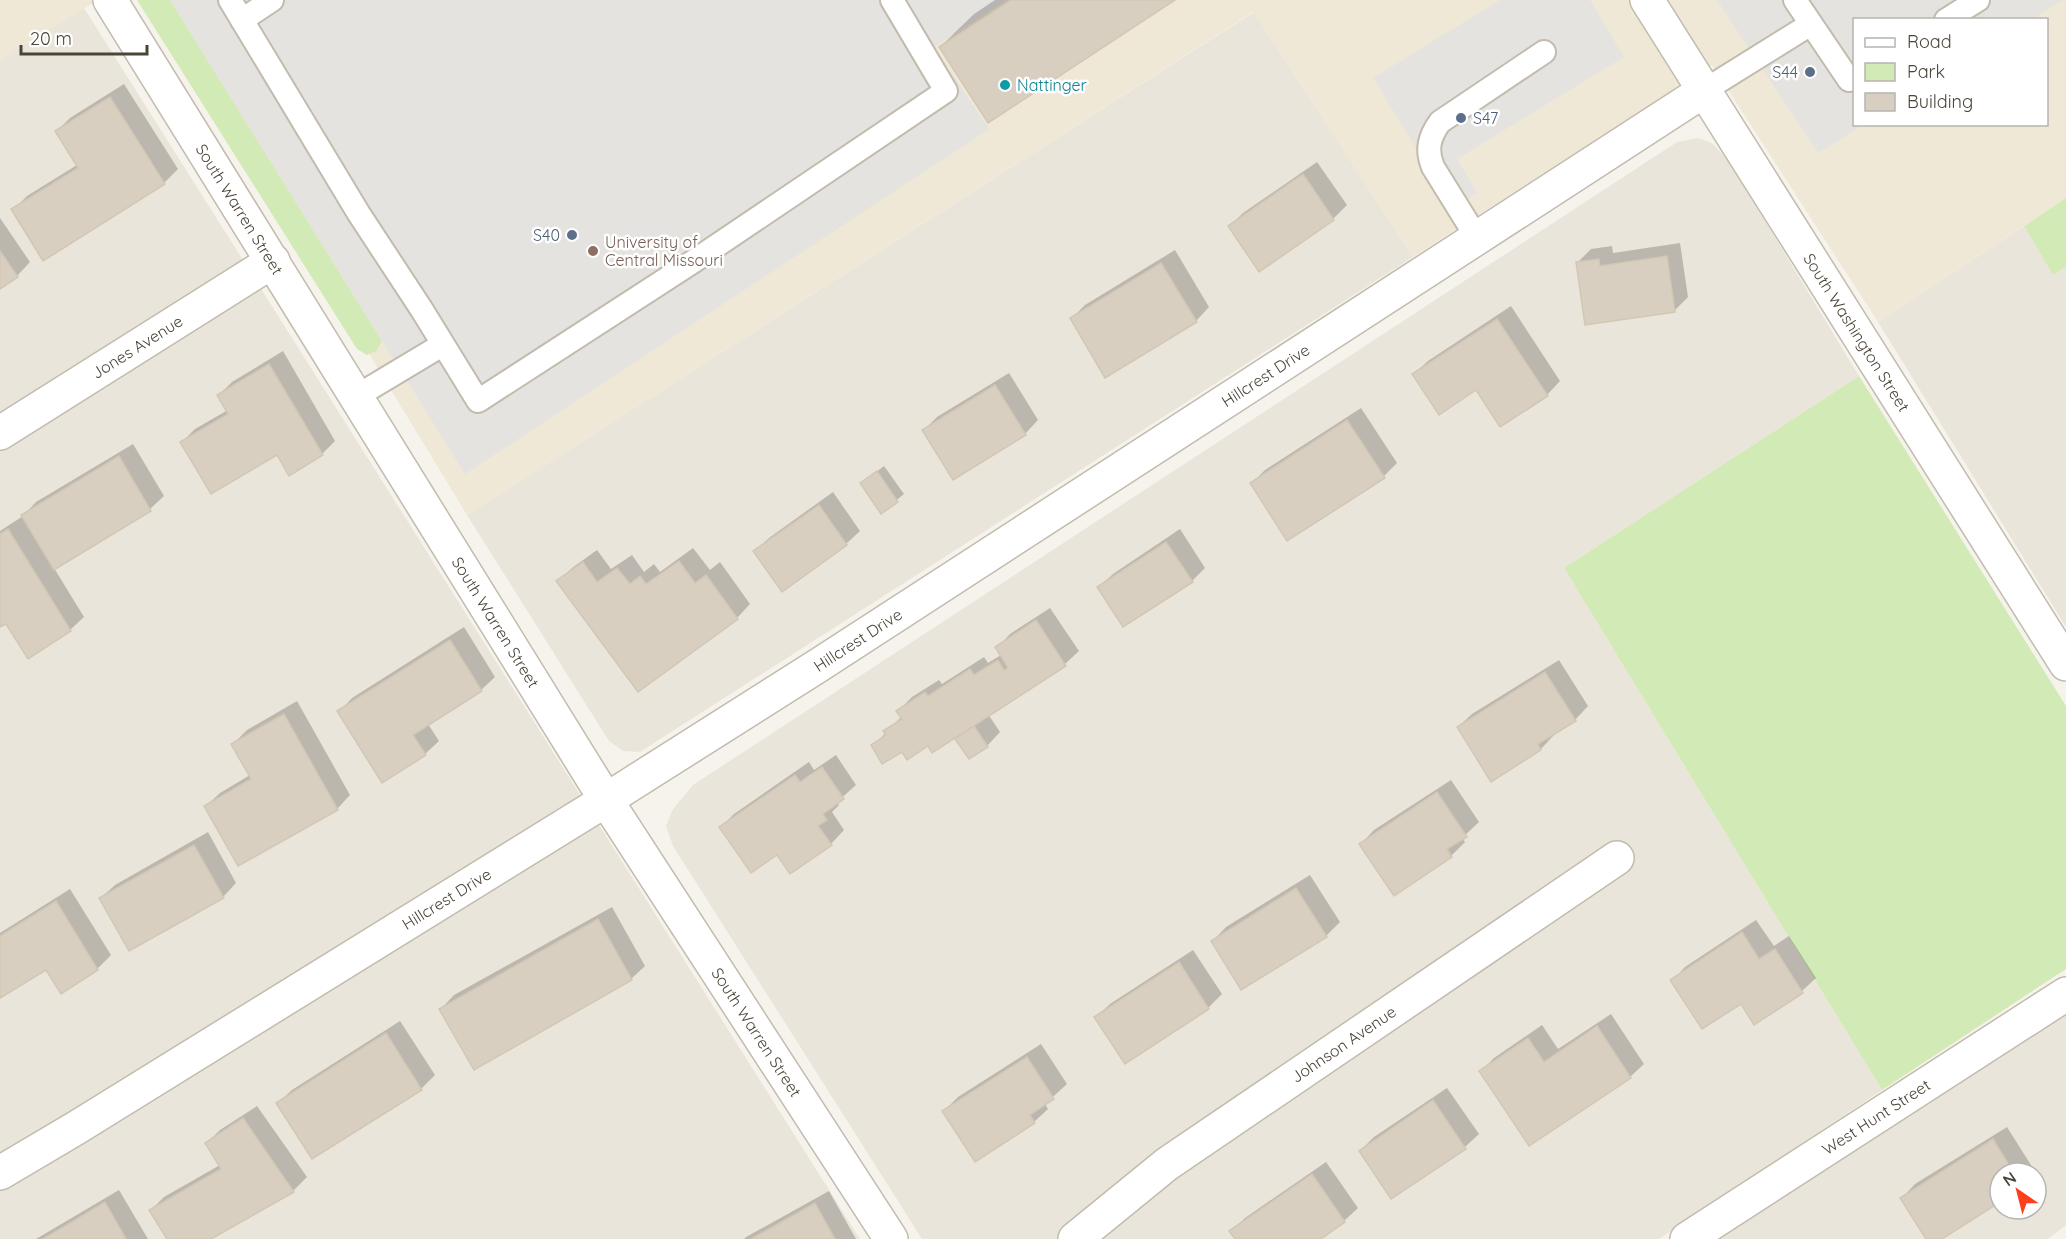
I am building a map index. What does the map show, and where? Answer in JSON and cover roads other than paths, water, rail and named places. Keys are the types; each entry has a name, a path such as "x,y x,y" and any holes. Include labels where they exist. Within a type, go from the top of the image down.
{"street":[{"name":"South Warren Street","path":"110,0 606,800 891,1239"},
{"name":"South Washington Street","path":"1647,0 2066,664"},
{"name":"Hillcrest Drive","path":"0,1173 606,800 819,665 1705,90"},
{"name":"Jones Avenue","path":"0,432 273,261"},
{"name":"Johnson Avenue","path":"1075,1239 1167,1164 1617,858"},
{"name":"West Hunt Street","path":"1687,1239 2066,994"}],"lane":[{"path":"230,0 359,214 478,401 694,261 946,91 892,0"},
{"path":"242,20 272,0"},
{"path":"1795,0 1849,80 1853,78"},
{"path":"1949,18 1978,0"},
{"path":"1705,90 1811,24"},
{"path":"1477,238 1433,167 1428,155 1432,132 1440,122 1544,52"},
{"path":"357,396 442,345"}],"place":[{"name":"S44","path":"1810,72"},
{"name":"Nattinger","path":"1005,85"},
{"name":"S47","path":"1461,118"},
{"name":"S40","path":"572,235"},
{"name":"University of Central Missouri","path":"593,251"}]}
